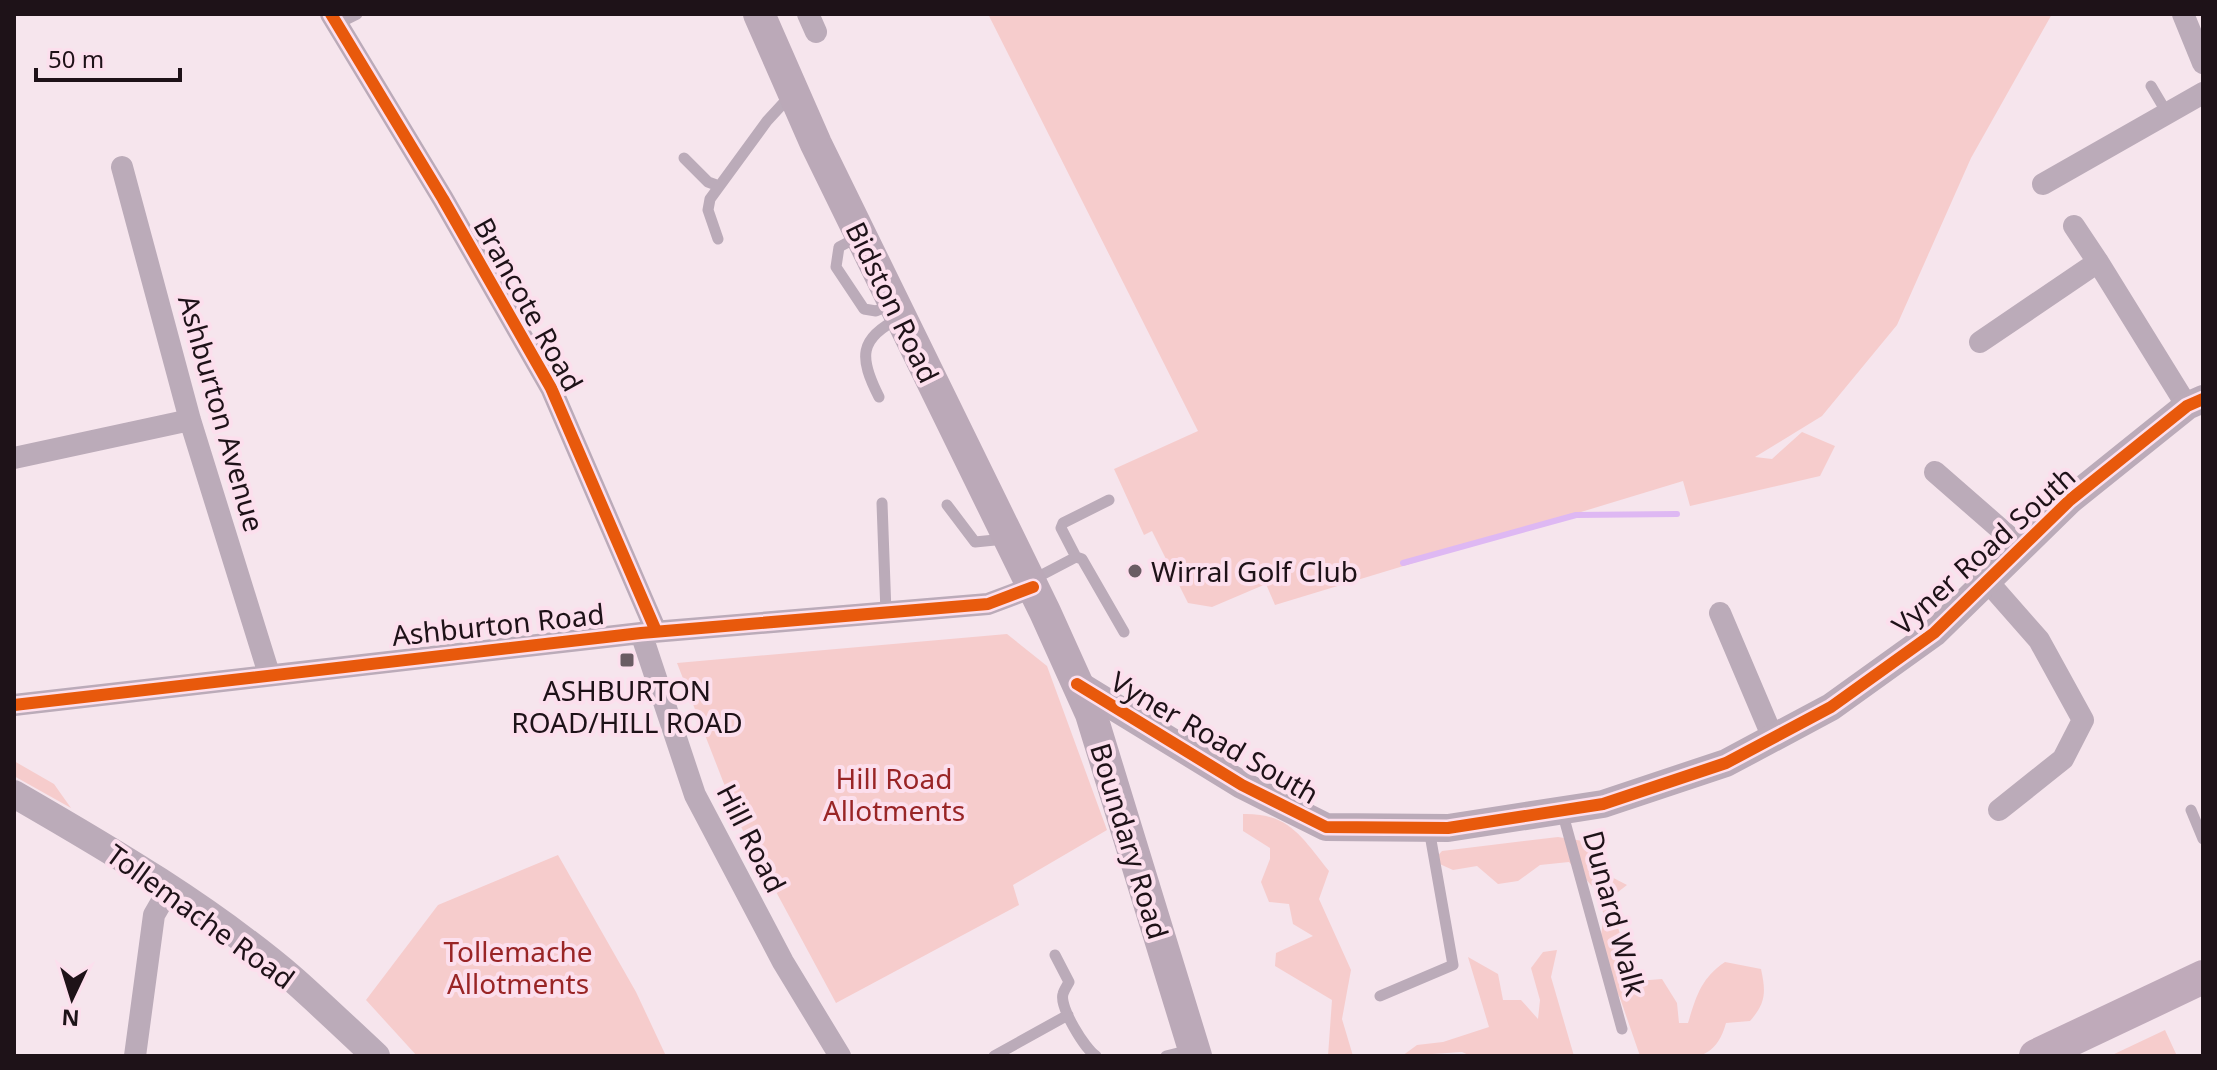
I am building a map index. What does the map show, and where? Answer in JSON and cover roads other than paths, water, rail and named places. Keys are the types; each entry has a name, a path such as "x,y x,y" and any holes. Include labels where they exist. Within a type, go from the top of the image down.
{"main road":[{"name":"Bidston Road","path":"759,14 860,236 1031,584"},
{"name":"Boundary Road","path":"1031,584 1091,714 1186,1054"},
{"path":"2036,1056 2203,977"}],"street":[{"path":"2183,14 2203,63"},
{"name":"Brancote Road","path":"342,17 551,388 649,632"},
{"path":"2043,184 2203,93"},
{"name":"Ashburton Avenue","path":"122,167 190,420 269,674"},
{"path":"2074,226 2195,402"},
{"path":"1980,342 2098,262"},
{"name":"Vyner Road South","path":"1077,684 1242,785 1326,827 1429,828 1603,804 1726,763 1769,730 1831,707 1934,633 1988,582 2012,540 2070,500 2195,402"},
{"path":"14,458 190,420"},
{"path":"1935,472 2012,540"},
{"path":"1988,582 2039,640 2083,720 2063,759 1999,810"},
{"name":"Ashburton Road","path":"14,705 649,632 988,604 1031,584"},
{"path":"1720,613 1769,730"},
{"name":"Hill Road","path":"649,632 695,795 783,962 840,1056"},
{"name":"Tollemache Road","path":"14,794 117,853 169,889 293,980 376,1056"},
{"path":"135,1056 154,915 169,889"}],"lane":[{"path":"2151,86 2167,113"},
{"path":"718,239 708,210 710,199 767,121 793,92"},
{"path":"684,158 708,182 719,186"},
{"path":"879,397 865,357 865,346 897,311"},
{"path":"1109,500 1063,523 1061,528 1124,632"},
{"path":"882,503 886,613"},
{"path":"947,505 975,542 1009,539"},
{"path":"1031,584 1076,557"},
{"name":"Dunard Walk","path":"1562,810 1622,1029"},
{"path":"2191,810 2203,839"},
{"path":"1380,996 1453,965 1429,828"},
{"path":"1055,955 1068,976 1069,982 1062,999 1068,1015 1082,1042 1096,1056"},
{"path":"994,1056 1068,1015"}],"waterway":[{"path":"1403,563 1576,515 1677,514"}],"place":[{"name":"Wirral Golf Club","path":"1135,571"},
{"name":"ASHBURTON ROAD/HILL ROAD","path":"627,660"}],"park label":[{"name":"Hill Road Allotments","path":"894,794"},
{"name":"Tollemache Allotments","path":"518,967"}]}
